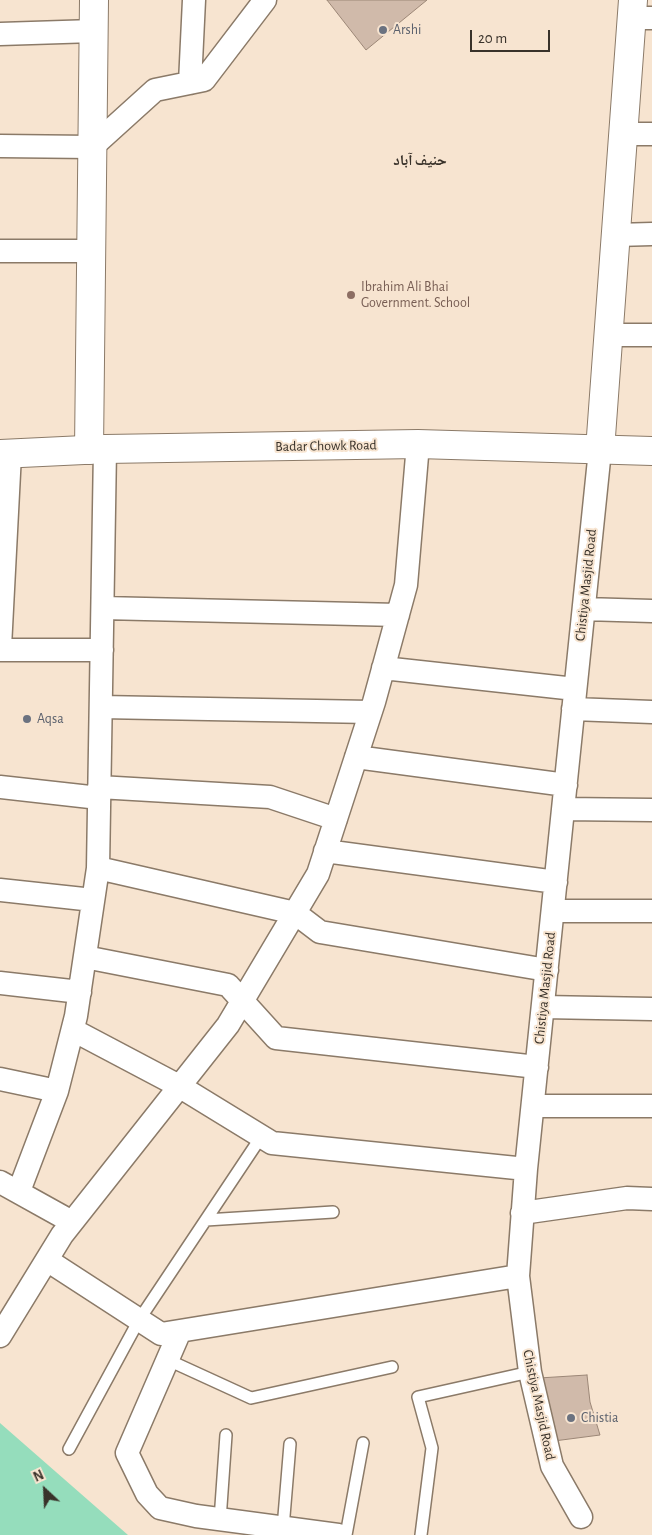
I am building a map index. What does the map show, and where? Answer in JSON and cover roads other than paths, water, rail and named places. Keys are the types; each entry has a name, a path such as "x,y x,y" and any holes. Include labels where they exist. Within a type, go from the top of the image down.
{"street":[{"path":"72,1222 9,1186 57,1092 73,1030 80,992 98,868 102,608 91,251 94,0"},
{"path":"190,82 194,0"},
{"path":"0,146 92,147 155,90 204,80 265,0"},
{"path":"600,450 624,134 639,12"},
{"path":"0,34 94,31"},
{"path":"624,134 652,134"},
{"path":"616,235 652,234"},
{"path":"0,251 91,251"},
{"path":"608,335 652,335"},
{"path":"3,1326 72,1222 228,1025 318,874 384,668 406,585 418,444"},
{"name":"Badar Chowk Road","path":"5,454 97,449 418,444 652,451"},
{"name":"Chistiya Masjid Road","path":"581,1517 552,1466 530,1372 518,1276 526,1169 600,450"},
{"path":"5,454 0,649 102,650"},
{"path":"102,608 398,615"},
{"path":"584,609 652,611"},
{"path":"384,668 652,712"},
{"path":"101,707 370,712"},
{"path":"356,757 566,784"},
{"path":"0,787 270,797 336,819"},
{"path":"563,809 652,810"},
{"path":"325,851 556,882"},
{"path":"98,868 295,913 320,932 547,970"},
{"path":"0,890 93,900"},
{"path":"553,911 652,911"},
{"path":"85,957 228,985 276,1038 537,1067"},
{"path":"0,983 80,992"},
{"path":"543,1008 652,1009"},
{"path":"73,1030 180,1086 272,1143 526,1169"},
{"path":"0,1079 57,1092"},
{"path":"533,1106 652,1106"},
{"path":"522,1213 627,1198 652,1200"},
{"path":"47,1260 161,1334 518,1276"},
{"path":"180,1331 127,1452 138,1479 160,1508 220,1520 338,1535"}],"lane":[{"path":"69,1449 139,1320 261,1137"},
{"path":"206,1220 333,1212"},
{"path":"168,1360 251,1398 392,1367"},
{"path":"421,1535 432,1448 418,1397 530,1372"},
{"path":"220,1520 226,1435"},
{"path":"346,1535 363,1443"},
{"path":"283,1528 290,1444"}],"place":[{"name":"Arshi","path":"383,30"},
{"name":"Ibrahim Ali Bhai Government. School","path":"351,295"},
{"name":"Aqsa","path":"27,719"},
{"name":"Chistia","path":"571,1418"}],"district":[{"name":"حنیف آباد","path":"420,160"}]}
